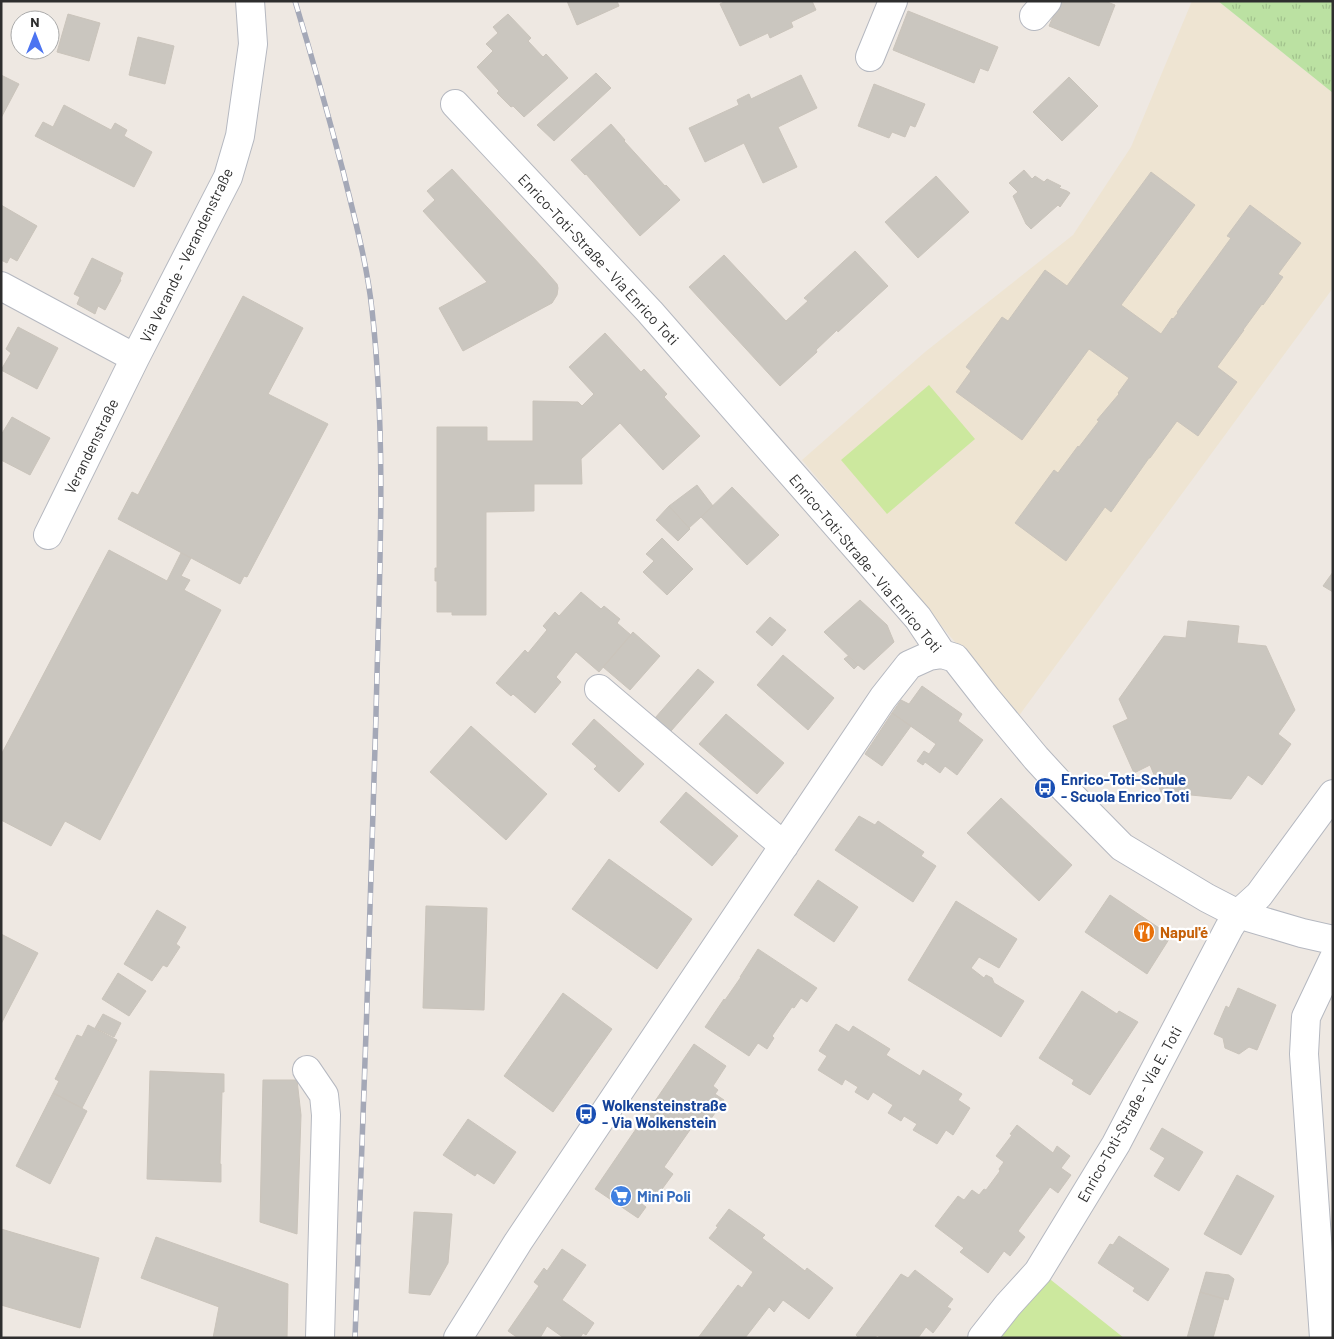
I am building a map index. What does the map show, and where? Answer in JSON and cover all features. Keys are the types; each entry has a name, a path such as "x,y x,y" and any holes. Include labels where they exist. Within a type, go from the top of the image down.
{"street":[{"name":"Via Verande - Verandenstraße","path":"1,286 135,358 228,177 240,136 253,44 250,1"},
{"path":"870,57 892,1"},
{"name":"Enrico-Toti-Straße - Via Enrico Toti","path":"455,104 650,312 918,618 942,654 955,658 1058,783 1122,847 1207,898 1238,914 1333,940"},
{"name":"Verandenstraße","path":"48,535 135,358"},
{"path":"458,1338 518,1242 883,698 909,666 929,656 942,654"},
{"path":"599,689 784,846"},
{"name":"Enrico-Toti-Straße - Via E. Toti","path":"982,1338 1008,1305 1038,1272 1116,1144 1228,928 1238,914 1259,895 1333,794"},
{"path":"1324,1338 1304,1054 1306,1017 1333,960"},
{"path":"307,1070 324,1096 326,1114 320,1338"}],"shaded area":[{"path":"1192,1 1218,1 1333,93 1333,288 1018,717 802,460 925,352 1073,235 1131,147"}],"green space":[{"path":"1218,1 1333,1 1333,93"},
{"path":"929,385 975,439 887,514 841,460"},
{"path":"1046,1276 1124,1338 998,1338"}],"building":[{"path":"567,1 617,1 619,6 577,25"},
{"path":"726,1 812,1 816,10 791,22 793,27 770,38 768,33 740,46 720,4"},
{"path":"1060,1 1105,1 1115,5 1099,46 1049,26"},
{"path":"908,11 998,47 988,71 980,68 974,83 893,50"},
{"path":"68,14 100,23 89,61 60,53 60,42"},
{"path":"508,14 531,38 528,41 543,57 546,54 568,78 524,117 497,93 499,91 477,67 493,51 486,44 498,33 493,27"},
{"path":"138,37 174,46 165,84 129,75"},
{"path":"596,73 611,88 554,141 537,125"},
{"path":"1,75 19,84 1,118"},
{"path":"801,75 817,108 778,127 797,167 763,183 744,143 705,162 689,128 739,105 737,100 749,94 751,99"},
{"path":"1069,77 1098,106 1062,141 1033,112"},
{"path":"874,84 925,104 915,127 910,125 905,137 892,132 889,138 858,126"},
{"path":"64,105 111,130 115,123 127,130 124,136 152,152 134,187 35,136 43,122 53,127"},
{"path":"611,124 624,141 680,200 640,236 586,174 571,160"},
{"path":"452,169 543,268 557,284 558,288 557,295 552,303 463,351 439,308 487,282 423,211 435,200 427,191"},
{"path":"1024,170 1032,179 1035,176 1044,182 1047,179 1070,193 1060,207 1058,205 1031,229 1026,224 1013,196 1018,192 1009,183"},
{"path":"1151,172 1195,205 1121,305 1161,334 1231,238 1227,236 1250,205 1301,243 1278,274 1283,277 1217,367 1237,382 1198,436 1177,421 1111,512 1105,507 1066,561 1015,523 1054,470 1058,473 1079,447 1129,378 1089,349 1022,440 956,392 971,371 966,367 1002,317 1008,321 1045,270 1067,286"},
{"path":"936,176 969,212 918,258 885,222"},
{"path":"1,205 37,226 17,261 10,257 7,263 1,260"},
{"path":"855,251 888,286 838,332 837,330 816,350 817,352 780,386 689,287 724,255 786,321 808,301 804,298"},
{"path":"92,258 123,273 105,310 98,306 95,314 77,304 80,297 74,294"},
{"path":"243,296 303,328 268,394 328,424 247,577 244,576 240,584 118,519 132,492 138,495"},
{"path":"18,327 58,348 37,389 1,370 11,353 6,349"},
{"path":"605,333 641,372 644,369 667,394 664,397 700,436 663,470 620,423 581,459 582,484 534,484 534,511 486,512 486,615 452,615 452,612 437,612 435,568 437,568 437,427 487,427 487,441 533,441 533,401 578,402 582,406 594,394 569,367"},
{"path":"12,417 50,438 30,475 1,460 1,435"},
{"path":"697,485 713,506 689,528 669,506"},
{"path":"732,487 779,535 747,565 701,517"},
{"path":"669,506 690,529 678,541 656,520"},
{"path":"662,538 693,569 667,595 643,572 654,561 646,554"},
{"path":"109,550 167,581 181,553 191,558 181,576 190,580 184,590 221,610 100,840 65,821 51,846 1,820 1,755"},
{"path":"1333,572 1333,592 1323,586"},
{"path":"581,592 601,609 604,606 620,619 617,623 631,635 599,672 576,652 556,677 561,682 535,713 513,694 511,696 496,683 525,650 528,653 547,630 543,626 555,612 559,616"},
{"path":"860,600 887,625 894,642 864,670 824,632"},
{"path":"770,617 786,630 772,646 756,632"},
{"path":"1188,621 1239,626 1237,643 1266,646 1295,710 1278,734 1291,744 1262,785 1248,775 1231,799 1161,792 1150,765 1134,773 1113,726 1128,719 1119,699 1164,636 1186,638"},
{"path":"633,632 660,656 630,690 603,667"},
{"path":"783,655 834,698 808,730 757,685"},
{"path":"848,656 858,665 854,669 844,659"},
{"path":"698,669 714,682 664,739 648,726"},
{"path":"922,686 962,714 958,721 983,740 957,775 945,766 940,773 925,762 923,765 917,761 924,751 929,754 936,744 892,713 901,700 909,704"},
{"path":"892,713 911,726 882,766 865,754"},
{"path":"726,714 784,763 757,794 699,744"},
{"path":"594,719 644,764 619,792 594,769 597,766 572,744"},
{"path":"471,726 547,794 506,840 430,772"},
{"path":"686,792 738,836 712,866 660,822"},
{"path":"1001,798 1072,865 1039,901 967,833"},
{"path":"859,816 875,825 878,821 924,852 921,856 936,866 913,902 835,850"},
{"path":"609,859 692,919 657,969 572,909"},
{"path":"818,880 858,907 834,942 794,915"},
{"path":"1110,895 1171,936 1147,974 1085,932"},
{"path":"956,901 1017,939 999,968 979,957 971,968 984,978 986,975 992,978 994,983 1024,1001 1001,1037 908,980"},
{"path":"426,906 487,908 484,1010 423,1008"},
{"path":"157,910 186,927 176,944 180,947 167,967 163,965 152,981 124,964"},
{"path":"1,934 38,953 1,1024"},
{"path":"758,949 817,988 807,1002 801,998 794,1008 792,1007 772,1036 774,1038 767,1049 758,1043 749,1056 705,1027 741,977"},
{"path":"118,973 146,991 129,1016 102,999"},
{"path":"1238,988 1276,1005 1257,1050 1249,1047 1239,1054 1225,1048 1223,1038 1214,1034 1226,1006 1229,1008"},
{"path":"1082,991 1117,1014 1119,1011 1138,1022 1090,1095 1072,1084 1074,1080 1039,1058"},
{"path":"563,993 612,1029 553,1112 504,1076"},
{"path":"103,1014 121,1023 114,1037 95,1028"},
{"path":"836,1024 849,1032 853,1026 890,1049 886,1055 920,1076 923,1070 962,1094 958,1100 970,1108 953,1135 946,1130 937,1144 913,1130 917,1124 904,1116 901,1121 888,1113 893,1105 873,1092 868,1100 855,1092 858,1087 845,1079 842,1085 818,1070 827,1056 819,1051"},
{"path":"88,1025 117,1040 82,1108 53,1093 59,1081 55,1079 77,1035 82,1037"},
{"path":"694,1044 726,1066 713,1086 718,1090 715,1094 724,1100 708,1123 699,1117 664,1167 673,1174 657,1196 649,1190 646,1195 641,1191 635,1199 646,1207 638,1218 595,1189"},
{"path":"150,1071 224,1074 221,1182 147,1179"},
{"path":"263,1080 297,1080 301,1115 297,1234 260,1222"},
{"path":"53,1093 87,1111 50,1184 16,1166"},
{"path":"468,1119 516,1152 494,1184 477,1173 475,1176 443,1155"},
{"path":"1017,1125 1053,1153 1057,1146 1070,1156 1061,1168 1071,1175 1058,1193 1050,1187 1018,1231 1025,1237 1010,1256 1004,1251 988,1273 960,1252 964,1248 935,1226 958,1196 964,1200 972,1190 979,1195 984,1189 986,1190 1000,1171 999,1169 1004,1162 996,1156"},
{"path":"1162,1128 1203,1152 1179,1191 1154,1176 1165,1158 1150,1149"},
{"path":"1237,1175 1274,1196 1241,1255 1204,1234"},
{"path":"729,1209 765,1235 762,1238 805,1271 807,1268 833,1288 809,1319 783,1300 774,1312 769,1307 745,1338 698,1338 738,1285 742,1288 753,1272 709,1238"},
{"path":"414,1212 452,1214 448,1263 430,1295 409,1293"},
{"path":"1,1229 99,1258 80,1328 1,1305"},
{"path":"1119,1236 1169,1269 1148,1301 1133,1291 1135,1288 1098,1263 1110,1244 1113,1245"},
{"path":"156,1237 288,1284 287,1338 213,1338 219,1307 141,1278"},
{"path":"562,1249 586,1265 562,1300 594,1323 586,1335 583,1333 580,1338 564,1338 547,1326 540,1338 518,1338 508,1331 539,1286 534,1282 544,1268 547,1271"},
{"path":"915,1270 953,1299 947,1307 951,1309 933,1333 926,1327 918,1338 881,1338 877,1335 875,1338 859,1338 856,1335 901,1274 908,1278"},
{"path":"1206,1272 1229,1275 1234,1279 1228,1300 1200,1292"},
{"path":"1200,1292 1224,1299 1213,1338 1187,1338"}],"railway":[{"path":"295,1 314,64 364,257 370,292 377,360 381,461 379,614 355,1338"}],"place":[{"name":"Enrico-Toti-Schule - Scuola Enrico Toti","path":"1045,788"},
{"name":"Napul'é","path":"1144,932"},
{"name":"Wolkensteinstraße - Via Wolkenstein","path":"586,1114"},
{"name":"Mini Poli","path":"621,1196"}]}
